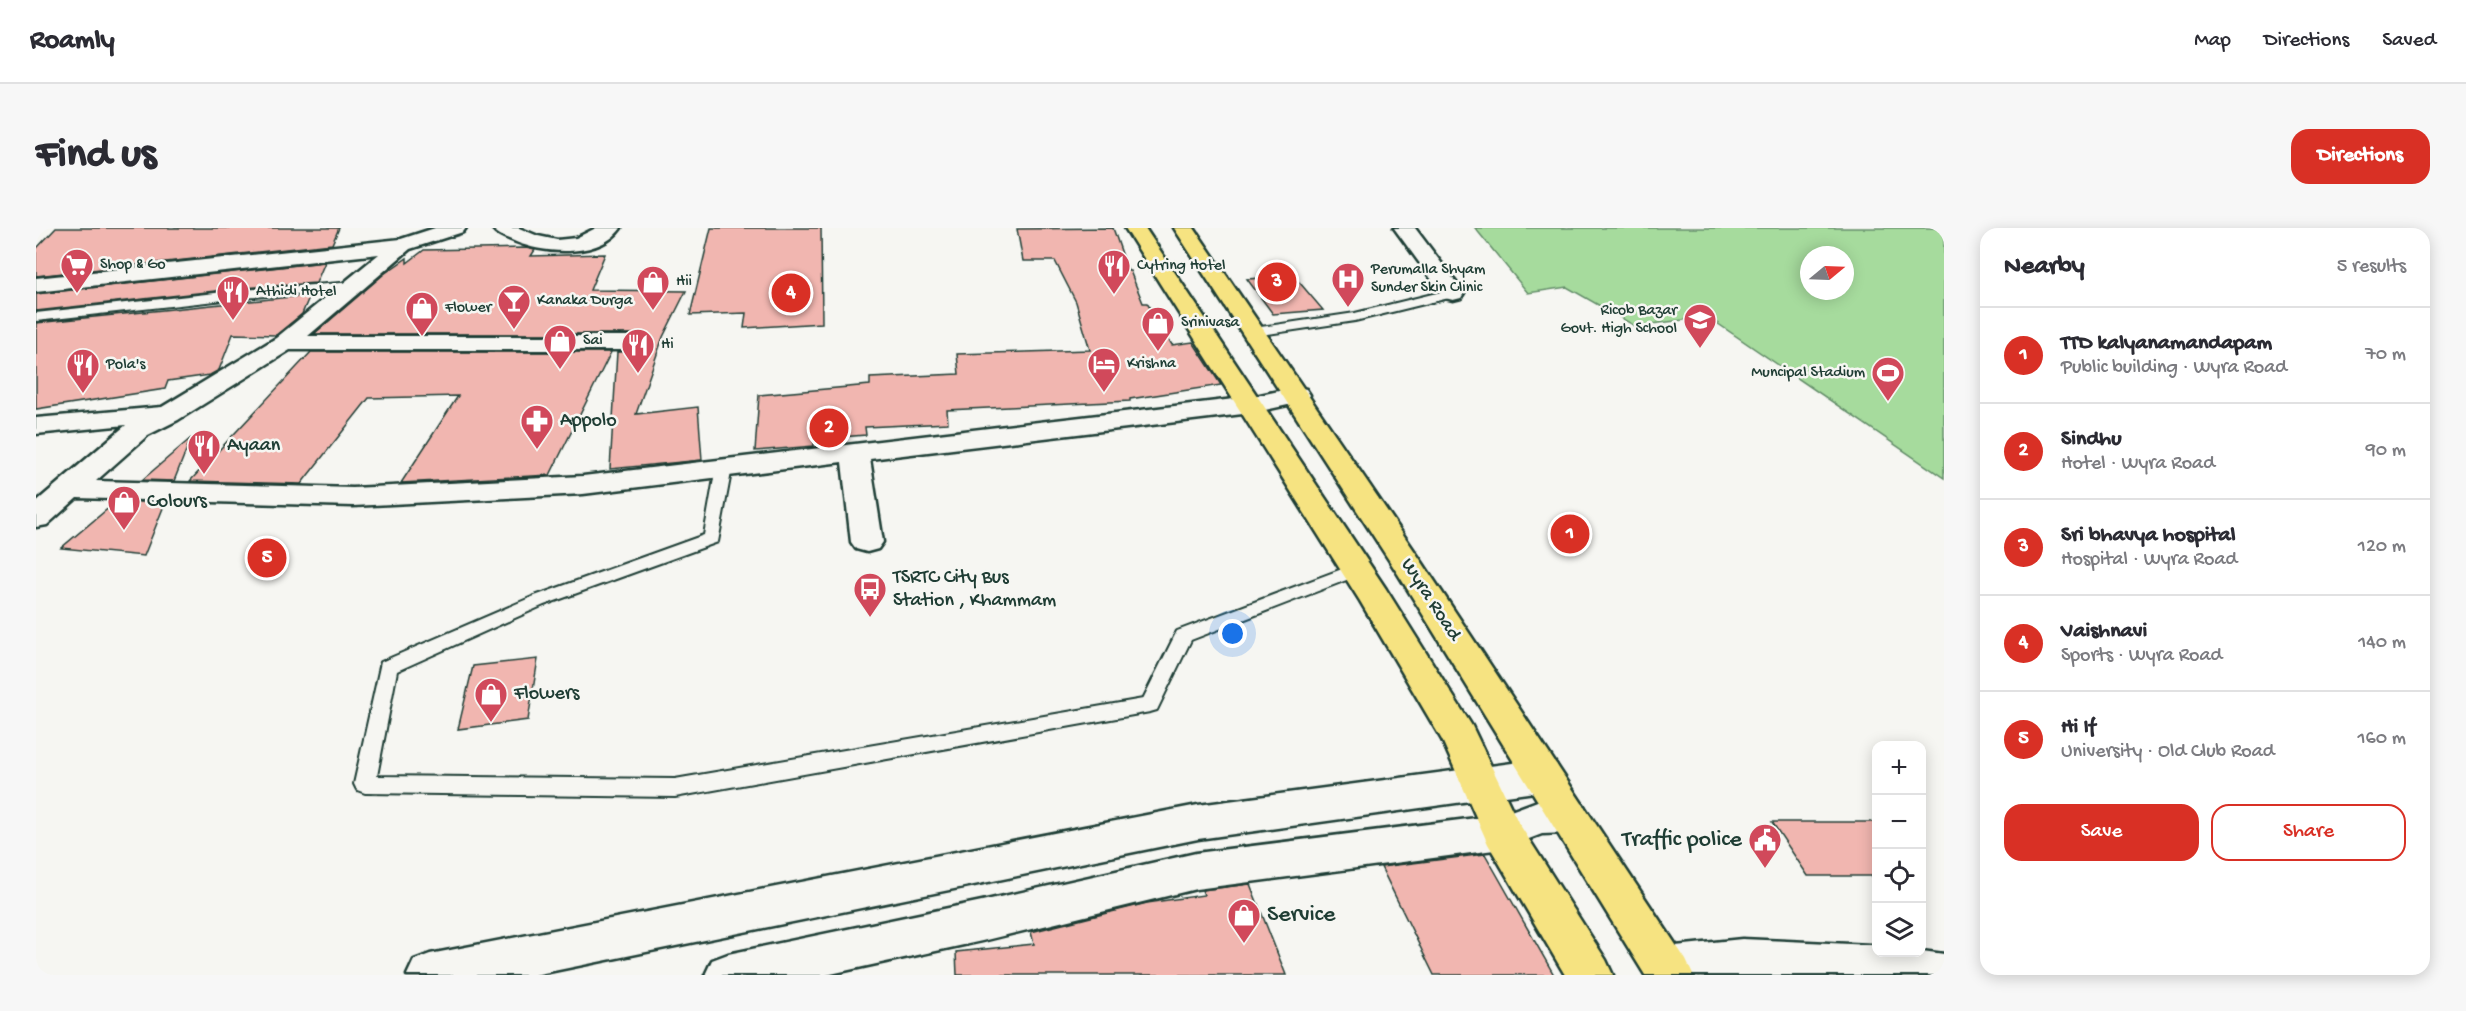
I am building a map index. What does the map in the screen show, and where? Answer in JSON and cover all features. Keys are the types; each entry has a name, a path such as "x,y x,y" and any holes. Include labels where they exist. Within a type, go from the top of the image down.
{"main road":[{"path":"1135,228 1251,405 1459,736 1482,782 1502,832 1590,975"},
{"name":"Wyra Road","path":"1184,228 1297,395 1668,971"}],"street":[{"path":"36,285 403,244 456,228"},
{"path":"502,228 532,243 551,247 576,244 612,228"},
{"path":"1404,228 1453,293"},
{"path":"36,518 138,429 170,414 285,343 356,286 403,244"},
{"path":"285,343 631,343"},
{"path":"67,489 353,497 583,485 1251,405 1297,395"},
{"path":"36,426 170,414"},
{"path":"36,438 138,429"},
{"path":"855,451 867,542"},
{"path":"430,975 1198,822 1542,775"},
{"path":"728,975 982,921 1196,871 1502,832 1540,817 1569,816"},
{"path":"1668,971 1742,960 1871,966 1944,975"}],"lane":[{"path":"36,317 242,294 356,286"},
{"path":"1254,332 1355,317 1453,293"},
{"path":"724,467 712,538 537,601 388,667 365,784 675,788 1150,705 1184,636 1356,570"}],"green space":[{"name":"Muncipal Stadium","path":"1475,228 1944,228 1944,478 1708,317 1635,326 1567,287 1528,293"}],"building":[{"path":"56,228 339,228 332,244 36,276 36,249"},
{"path":"711,228 821,228 822,323 744,328 746,313 690,315"},
{"path":"1113,228 1128,271 1130,271 1143,303 1147,303 1172,345 1193,342 1221,385 1130,399 1130,401 947,410 948,423 865,427 866,435 814,439 814,446 755,451 759,395 870,385 870,378 959,374 957,354 1090,350 1076,302 1055,261 1023,261 1017,229"},
{"path":"526,248 535,250 531,256 605,254 590,290 686,291 663,337 636,414 698,407 702,460 610,469 617,352 640,350 645,344 640,336 631,334 314,334 384,274 407,258 407,263 424,250"},
{"path":"325,262 316,283 242,288 36,311 36,294"},
{"path":"1294,276 1323,310 1273,314 1247,279"},
{"path":"310,295 302,314 276,335 233,334 219,370 210,375 168,381 165,389 36,409 36,323"},
{"path":"311,352 611,352 550,475 401,483 458,396 369,398 301,484 190,481"},
{"path":"191,438 174,481 142,480"},
{"path":"117,501 165,503 144,556 61,548"},
{"path":"538,659 528,720 458,729 473,666"},
{"path":"1772,822 1872,822 1872,876 1808,876"},
{"path":"1485,854 1554,975 1434,975 1381,867"},
{"path":"1250,884 1286,975 957,975 956,952 1034,944 1031,932 1147,903 1204,895 1202,890"}],"place":[{"name":"Sri bhavya hospital","path":"1277,282"},
{"name":"Vaishnavi","path":"791,293"},
{"name":"Shop & Go","path":"77,294"},
{"name":"Cytring Hotel","path":"1114,295"},
{"name":"Perumalla Shyam Sunder Skin Clinic","path":"1348,308"},
{"name":"Hii","path":"653,311"},
{"name":"Athidi Hotel","path":"233,321"},
{"name":"Kanaka Durga","path":"514,330"},
{"name":"Flower","path":"422,337"},
{"name":"Ricob Bazar Govt. High School","path":"1700,349"},
{"name":"Srinivasa","path":"1158,352"},
{"name":"Sai","path":"560,370"},
{"name":"Hi","path":"638,374"},
{"name":"Krishna","path":"1104,393"},
{"name":"Pola's","path":"83,394"},
{"name":"Muncipal Stadium","path":"1888,402"},
{"name":"Sindhu","path":"829,428"},
{"name":"Appolo","path":"537,450"},
{"name":"Ayaan","path":"204,475"},
{"name":"Colours","path":"124,531"},
{"name":"TTD kalyanamandapam","path":"1570,534"},
{"name":"Hi If","path":"267,558"},
{"name":"TSRTC City Bus Station , Khammam","path":"870,618"},
{"name":"Flowers","path":"491,723"},
{"name":"Traffic police","path":"1765,869"},
{"name":"Service","path":"1244,944"}]}
